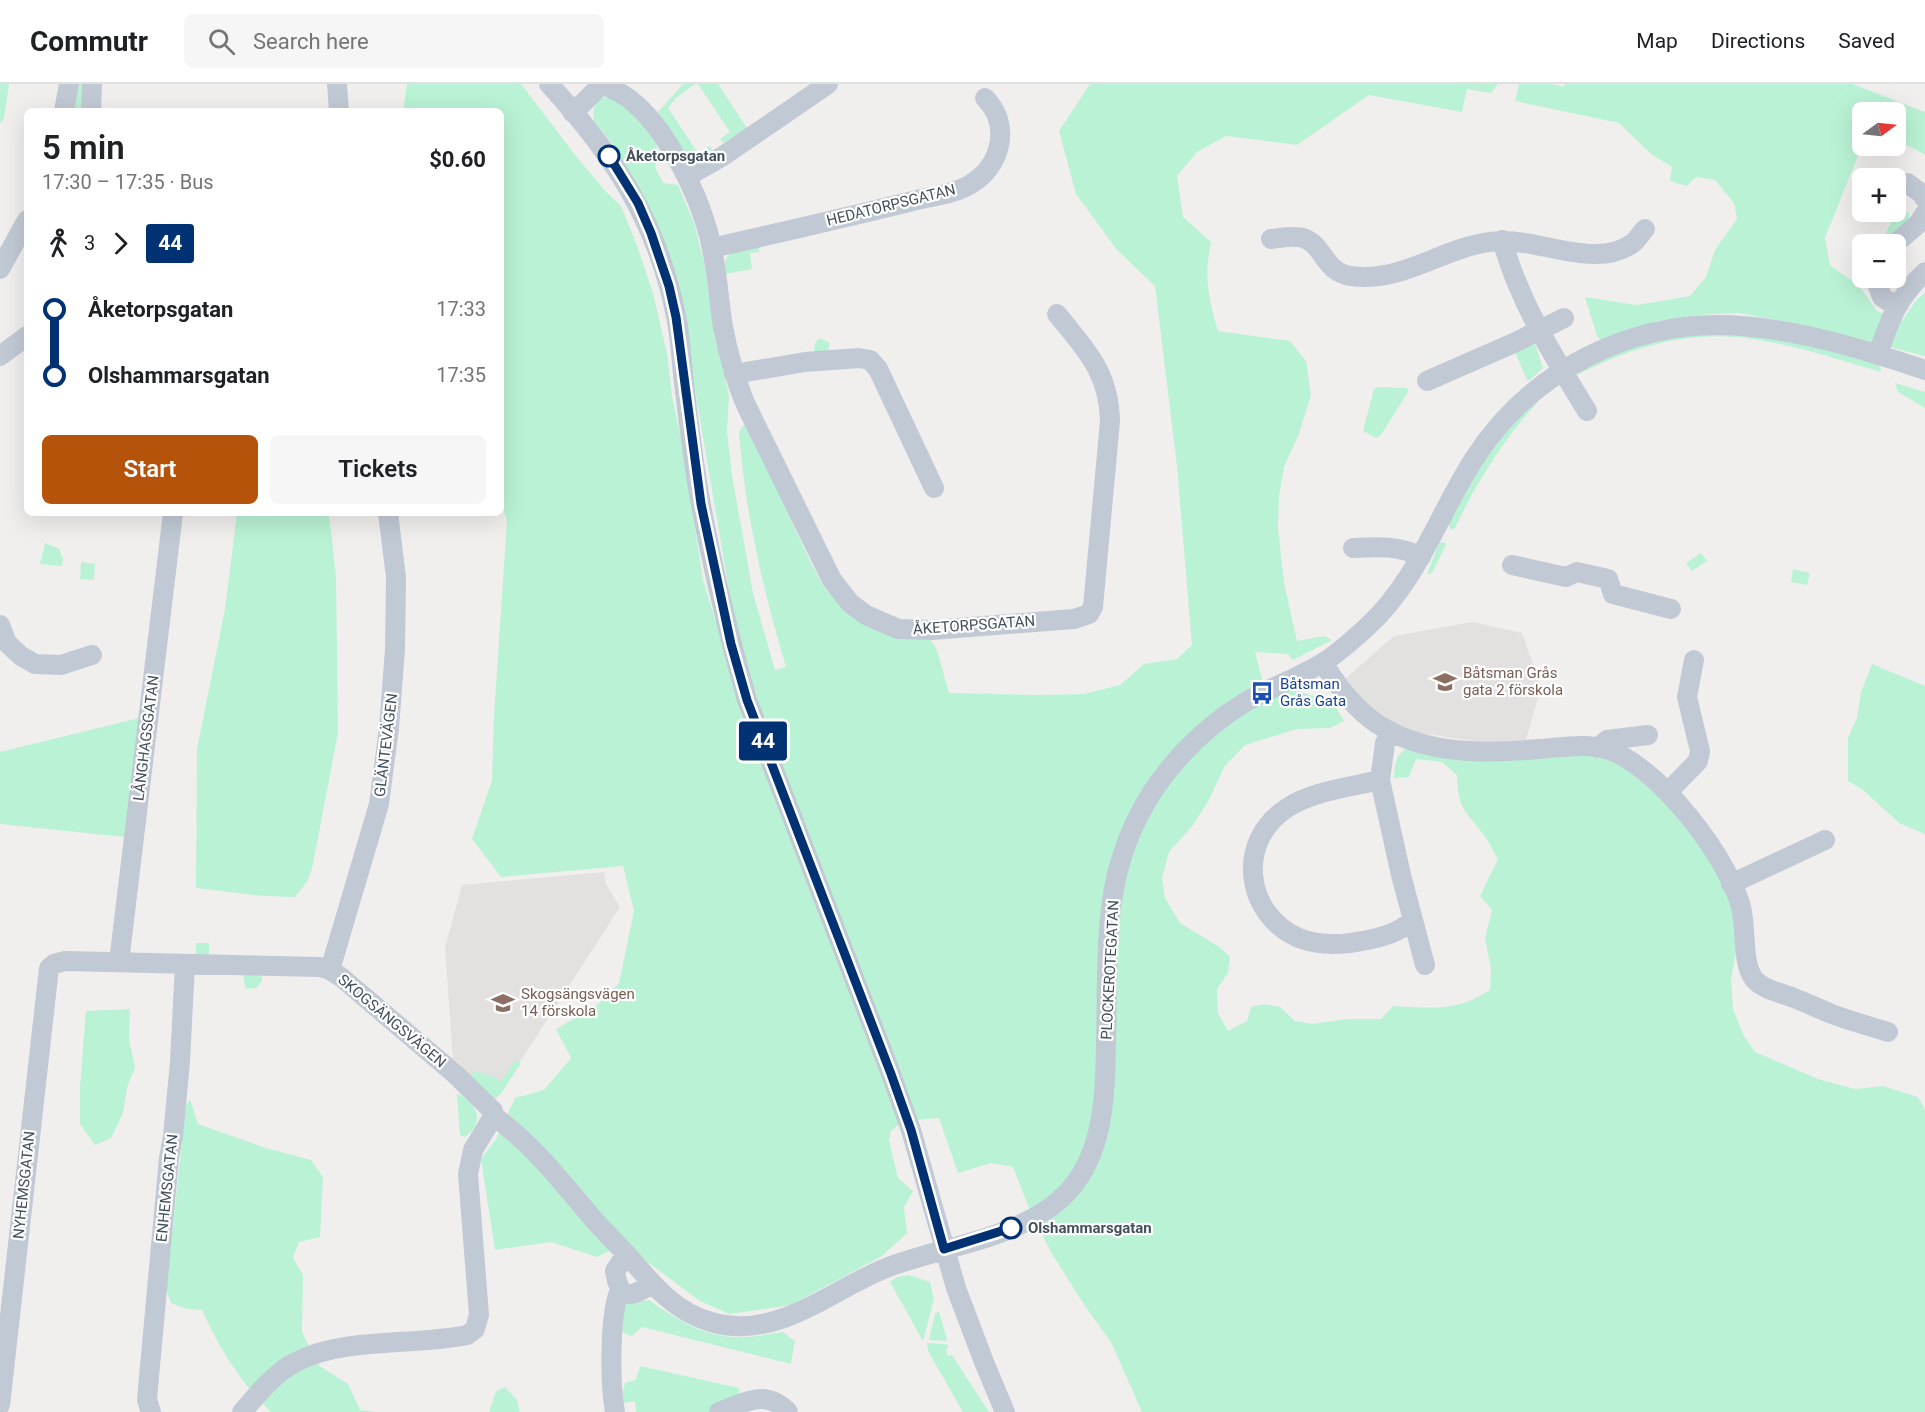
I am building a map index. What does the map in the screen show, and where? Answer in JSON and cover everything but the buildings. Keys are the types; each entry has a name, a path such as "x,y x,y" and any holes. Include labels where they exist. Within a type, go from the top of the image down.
{"street":[{"path":"65,108 69,84"},
{"path":"91,108 92,84"},
{"path":"337,84 339,108"},
{"path":"549,84 609,156 629,186 661,259 676,317 701,504 731,644 785,800 895,1085 911,1130 944,1249 980,1352 1005,1412"},
{"name":"ÅKETORPSGATAN","path":"573,113 602,84 625,94 647,114 688,176 699,201 712,248 723,328 734,374 745,403 832,580 850,603 898,629 932,630 1074,619 1089,614 1095,600 1110,404 1105,383 1089,353 1057,314"},
{"path":"688,176 723,156 828,84"},
{"name":"HEDATORPSGATAN","path":"712,248 968,186 987,169 999,148 1001,129 999,119 996,111 985,98"},
{"path":"1907,183 1921,192 1925,199"},
{"path":"1906,234 1918,224 1925,213"},
{"path":"0,269 24,225"},
{"path":"1271,239 1300,237 1307,239 1312,242 1332,269 1343,274 1364,277 1405,270 1468,245 1502,240 1592,254 1622,249 1634,242 1645,229"},
{"path":"1502,240 1521,295 1539,332 1587,411"},
{"path":"1878,356 1896,306 1914,282 1925,272"},
{"path":"1879,288 1882,297 1896,306"},
{"path":"1427,381 1539,332 1564,318"},
{"name":"PLOCKEROTEGATAN","path":"944,1249 1011,1228 1057,1203 1081,1173 1093,1150 1102,1120 1105,1086 1111,909 1118,869 1136,820 1152,793 1170,769 1216,722 1246,702 1323,663 1382,612 1421,557 1457,487 1487,439 1518,405 1562,370 1595,352 1622,341 1674,329 1716,325 1794,333 1925,370"},
{"path":"0,356 24,338"},
{"path":"734,374 805,362 859,358 870,360 878,369 934,488"},
{"name":"LÅNGHAGSGATAN","path":"119,962 173,516"},
{"name":"GLÄNTEVÄGEN","path":"330,970 379,804 389,728 395,649 396,577 388,516"},
{"path":"1353,548 1398,547 1421,557"},
{"path":"1512,565 1566,577 1577,572 1608,579 1613,594 1671,609"},
{"path":"0,625 8,643 21,656 35,664 61,665 92,655"},
{"path":"1668,792 1698,761 1700,751 1687,697 1694,660"},
{"path":"1323,663 1360,711 1405,739 1479,752 1576,746 1598,747 1618,753 1668,792 1720,862 1740,903 1747,961 1754,979 1766,987 1833,1015 1888,1032"},
{"path":"1392,733 1385,743 1380,780 1412,920 1425,965"},
{"path":"1598,747 1607,740 1648,735"},
{"path":"1380,780 1322,794 1286,808 1260,837 1252,870 1254,887 1263,906 1275,922 1300,939 1317,943 1336,944 1377,939 1406,927 1412,920"},
{"path":"1731,884 1825,840"},
{"name":"SKOGSÄNGSVÄGEN","path":"51,966 66,961 309,966 330,970 455,1074 491,1108 492,1115"},
{"name":"ENHEMSGATAN","path":"151,1412 147,1400 180,1062 185,964"},
{"name":"NYHEMSGATAN","path":"0,1405 47,971 51,966"},
{"path":"242,1412 270,1381 285,1369 310,1356 357,1346 458,1337 467,1335 475,1329 479,1315 468,1174 473,1150 492,1115 525,1140 674,1305 696,1317 716,1324 762,1326 790,1316 880,1271 944,1249"},
{"path":"626,1254 616,1266 615,1271 620,1290 624,1294 634,1295 652,1283"},
{"path":"615,1412 612,1325 615,1300 620,1290"},
{"path":"719,1412 758,1397 774,1400 788,1412"}],"shaded area":[{"name":"Båtsman Grås gata 2 förskola","path":"1472,622 1522,633 1541,687 1526,740 1479,742 1396,727 1369,707 1346,678 1394,636"},
{"name":"Skogsängsvägen 14 förskola","path":"604,872 606,884 620,907 496,1099 453,1059 445,947 462,885"}],"green space":[{"path":"0,84 9,84 4,119 0,123"},
{"path":"73,84 86,84 86,108 69,108"},
{"path":"407,84 521,84 576,156 605,191 621,206 653,293 667,353 703,580 735,684 736,631 675,272 644,196 613,145 594,121 593,111 596,103 602,98 609,97 623,101 658,142 656,145 659,154 655,167 663,183 678,185 694,223 704,262 715,340 729,396 727,432 732,475 753,593 775,670 786,667 750,521 739,432 746,422 825,589 859,620 930,639 937,650 949,693 1084,694 1120,685 1144,664 1177,659 1192,645 1177,466 1155,286 1117,250 1076,194 1059,131 1090,84 1498,84 1491,93 1467,89 1462,112 1369,95 1297,145 1226,136 1197,152 1177,176 1183,217 1211,242 1208,287 1218,331 1290,341 1306,361 1311,395 1299,434 1284,467 1279,496 1278,527 1284,583 1297,641 1324,636 1332,640 1293,660 1288,654 1255,652 1263,682 1332,701 1344,721 1330,728 1297,729 1245,745 1224,767 1209,800 1193,825 1169,852 1162,878 1165,898 1180,923 1221,948 1230,957 1228,973 1217,989 1218,1013 1228,1031 1247,1021 1251,1007 1264,1004 1280,1007 1295,1021 1312,1024 1347,1019 1381,1019 1393,1006 1443,1007 1467,1002 1490,990 1491,969 1485,938 1492,910 1480,896 1498,859 1463,808 1457,775 1442,762 1416,759 1409,777 1394,778 1395,764 1400,753 1408,748 1568,753 1614,759 1668,804 1692,833 1731,897 1739,934 1731,980 1733,1009 1744,1036 1755,1052 1818,1079 1855,1089 1883,1086 1918,1097 1925,1109 1925,1412 1142,1412 1111,1342 1052,1254 1029,1208 1013,1167 991,1163 958,1173 939,1118 903,1121 891,1131 889,1140 898,1178 913,1191 904,1207 907,1233 882,1256 791,1305 729,1314 700,1301 642,1258 628,1242 597,1257 551,1242 495,1250 481,1159 496,1139 515,1098 544,1090 571,1058 556,1029 596,1006 619,983 634,911 623,866 501,877 472,839 492,780 507,520 504,512 504,108 403,108"},
{"path":"683,84 695,84 676,98 668,108 698,153 710,146 713,151 695,162 690,160 659,117 658,112"},
{"path":"698,84 718,84 747,128 723,143 720,139 730,132"},
{"path":"1519,84 1552,84 1564,87 1565,84 1853,84 1899,102 1852,102 1852,156 1858,156 1825,238 1830,265 1852,281 1852,288 1860,288 1877,311 1902,321 1925,292 1925,356 1794,323 1738,313 1699,315 1657,321 1602,341 1597,336 1585,297 1637,305 1690,296 1706,277 1715,250 1737,219 1734,203 1715,180 1696,177 1687,186 1670,181 1672,167 1651,154 1619,123 1515,101"},
{"path":"1906,105 1925,112 1925,155 1906,145"},
{"path":"1906,212 1909,213 1910,220 1895,234 1885,234 1891,222 1906,222"},
{"path":"759,244 759,252 750,253 752,269 725,274 726,259 729,255 738,249"},
{"path":"1703,332 1791,340 1880,364 1881,372 1785,345 1752,339 1706,337 1660,343 1639,349 1575,376 1577,369 1629,347"},
{"path":"821,338 830,343 827,356 813,354 816,341"},
{"path":"1535,344 1543,368 1527,380 1515,352"},
{"path":"1895,383 1925,392 1925,408 1898,392"},
{"path":"1377,387 1407,388 1408,392 1381,435 1376,438 1363,431 1374,389"},
{"path":"1536,399 1538,402 1502,446 1472,494 1455,528 1451,530 1448,523 1484,457"},
{"path":"237,516 329,516 336,577 338,733 312,869 306,883 295,897 262,896 196,888 197,749 225,609"},
{"path":"1445,542 1446,545 1432,573 1427,574 1439,543"},
{"path":"45,543 60,549 63,557 62,566 40,564"},
{"path":"1701,553 1707,561 1692,571 1686,563"},
{"path":"81,562 95,564 94,580 80,579"},
{"path":"1793,569 1810,573 1807,585 1791,582"},
{"path":"1872,664 1925,686 1925,834 1899,823 1863,790 1848,781 1848,738 1857,717 1861,692"},
{"path":"139,718 124,837 0,824 0,752"},
{"path":"196,943 209,943 209,956 196,956"},
{"path":"243,975 262,975 262,981 256,988 246,989"},
{"path":"130,1009 129,1040 135,1067 127,1088 123,1113 111,1138 95,1145 80,1124 80,1086 86,1011"},
{"path":"515,1060 521,1063 500,1095 492,1098 472,1080 471,1074 474,1071 490,1075 501,1081"},
{"path":"459,1094 471,1103 477,1114 475,1126 465,1137 460,1135 457,1095"},
{"path":"190,1099 198,1124 266,1148 311,1160 323,1177 320,1237 299,1242 293,1258 303,1275 302,1332 318,1365 348,1384 360,1410 377,1412 271,1412 232,1364 202,1310 187,1309 171,1303 166,1289 186,1105"},
{"path":"909,1275 930,1282 934,1299 923,1341 890,1282 897,1277"},
{"path":"649,1300 680,1320 715,1334 745,1337 783,1332 795,1341 791,1364 642,1327 632,1336 622,1332 617,1322 626,1303"},
{"path":"939,1311 946,1341 929,1340 935,1314"},
{"path":"927,1343 948,1345 946,1350 948,1356 952,1355 989,1412 963,1412 928,1351"},
{"path":"640,1366 739,1388 740,1412 636,1412 635,1401 624,1403 621,1401 625,1383 636,1380"},
{"path":"505,1387 517,1400 520,1412 489,1412 496,1391"}],"bus line":[{"name":"44","path":"609,156 638,203 661,259 669,286 676,317 701,504 731,644 747,700 891,1074 911,1130 944,1249 1011,1228"}],"place":[{"name":"Åketorpsgatan","path":"609,156"},
{"name":"Båtsman Grås gata 2 förskola","path":"1445,682"},
{"name":"Båtsman Grås Gata","path":"1262,693"},
{"name":"Skogsängsvägen 14 förskola","path":"503,1003"},
{"name":"Olshammarsgatan","path":"1011,1228"}]}
